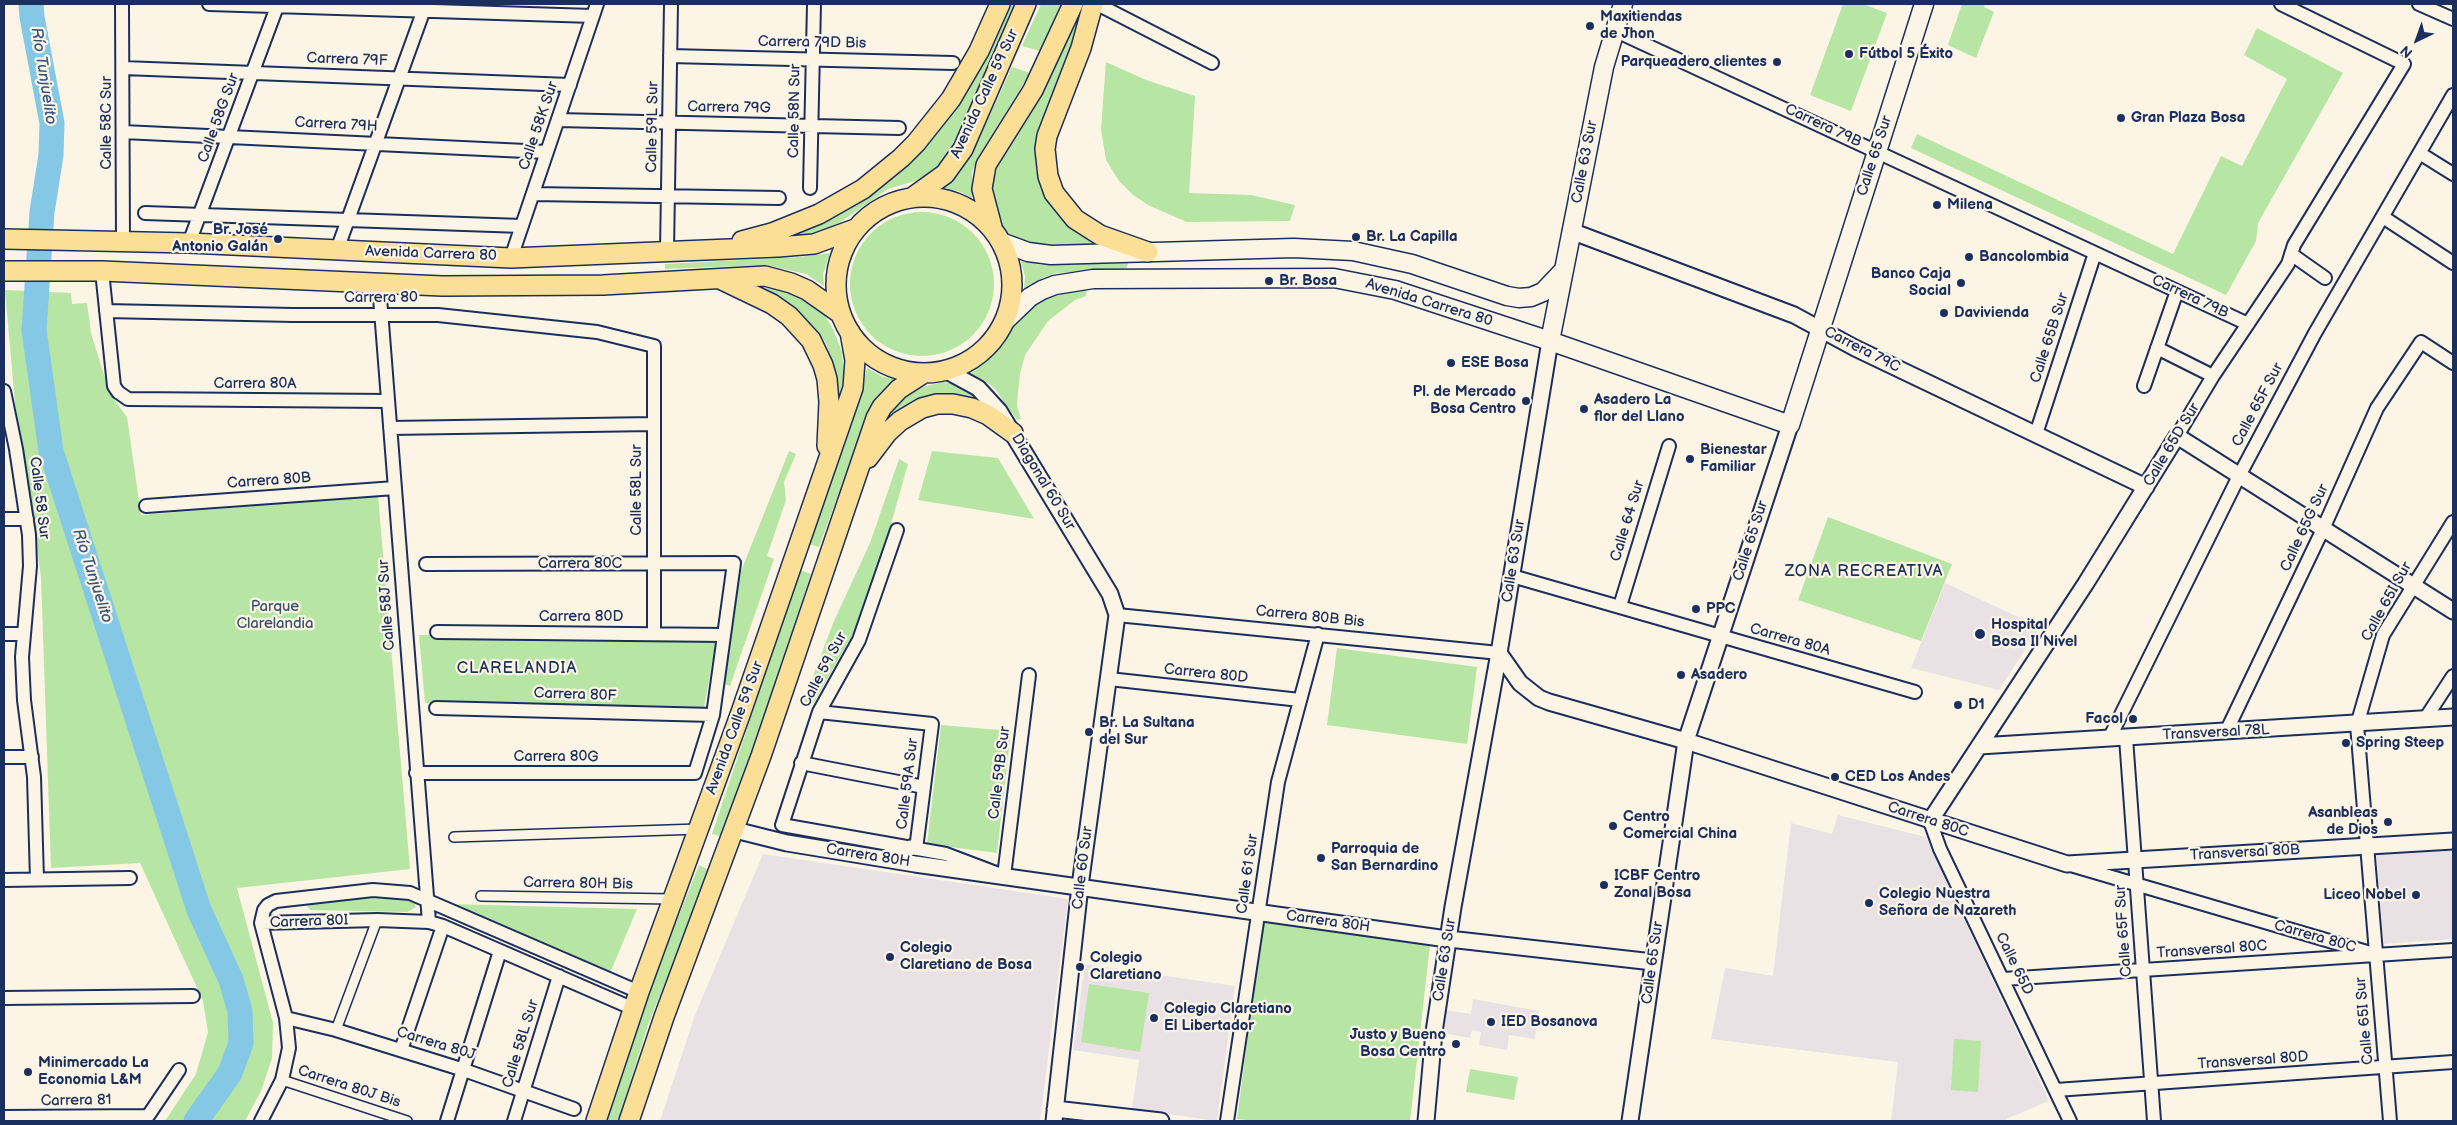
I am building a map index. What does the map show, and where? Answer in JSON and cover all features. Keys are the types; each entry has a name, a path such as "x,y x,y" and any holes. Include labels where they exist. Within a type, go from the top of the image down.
{"main road":[{"path":"691,249 748,239 801,222 842,202 884,173 916,143 951,99 979,51 1000,4"},
{"name":"Avenida Calle 59 Sur","path":"913,197 945,174 963,149 1026,4"},
{"name":"Avenida Calle 59 Sur","path":"997,236 982,189 986,165 1036,84 1073,4"},
{"path":"1095,4 1047,136 1044,149 1048,176 1054,193 1075,219 1100,235 1148,252"},
{"name":"Calle 63 Sur","path":"1550,341 1604,67 1623,4"},
{"name":"Calle 65 Sur","path":"1790,425 1924,4"},
{"path":"913,197 929,197 956,202 978,215 997,236 1007,256 1012,278 1011,300 1005,321 998,334 980,353 957,367 924,373 896,368 882,362 860,344 850,332 841,314 836,286 837,270 841,255 855,230 866,217 880,208 913,197"},
{"name":"Avenida Carrera 80","path":"6,239 189,243 511,258 691,249 778,248 814,244 855,230"},
{"name":"Avenida Carrera 80","path":"997,236 1028,252 1051,255 1294,248 1353,251 1412,264 1507,296 1519,298 1531,297 1543,292 1563,271"},
{"name":"Avenida Carrera 80","path":"6,270 102,271 379,285 561,286 756,276 776,278 807,290 841,314"},
{"name":"Avenida Carrera 80","path":"1005,321 1030,297 1042,290 1073,281 1092,279 1313,276 1356,281 1390,288 1550,341 1790,425"},
{"path":"717,278 752,293 789,316 817,349 827,379 829,402 825,469"},
{"name":"Avenida Calle 59 Sur","path":"596,1121 636,1001 699,828 853,388 855,360 850,332"},
{"path":"629,1121 664,1017 735,830 857,474 882,408 899,390 924,373"},
{"path":"857,474 882,439 900,421 922,408 937,404 953,404 972,408 988,415 1013,433"}],"street":[{"name":"Calle 58C Sur","path":"122,4 123,242"},
{"path":"209,4 425,7 593,16"},
{"name":"Calle 58K Sur","path":"511,258 597,4"},
{"name":"Calle 59L Sur","path":"667,251 671,4"},
{"name":"Calle 58N Sur","path":"810,188 814,4"},
{"path":"1095,4 1212,63"},
{"name":"Calle 65D Sur","path":"1930,821 2146,487 2213,376 2288,264 2294,245 2404,64 2281,4"},
{"path":"2419,4 2453,19"},
{"name":"Calle 58G Sur","path":"189,243 278,5"},
{"path":"337,250 425,7"},
{"name":"Carrera 79B","path":"1614,30 1877,150 2248,324"},
{"name":"Carrera 79D Bis","path":"670,56 953,63"},
{"name":"Carrera 79F","path":"123,68 570,85"},
{"name":"Calle 65F Sur","path":"2109,740 2239,476 2315,333 2421,154 2453,95"},
{"name":"Carrera 79G","path":"558,120 899,128"},
{"name":"Carrera 79H","path":"123,132 547,152"},
{"path":"2421,154 2453,174"},
{"path":"533,194 779,198"},
{"path":"146,213 522,226"},
{"path":"2384,217 2453,262"},
{"name":"Carrera 79C","path":"1571,231 1794,316 2146,487"},
{"name":"Calle 65B Sur","path":"2036,434 2095,253"},
{"path":"2291,254 2325,278"},
{"path":"102,271 106,311"},
{"name":"Calle 58J Sur","path":"379,285 429,922"},
{"path":"2144,386 2177,291"},
{"name":"Carrera 80","path":"106,311 293,315 438,315 546,325 597,332 654,346"},
{"name":"Carrera 80A","path":"106,311 114,386 122,395 139,399 388,402"},
{"name":"Calle 63 Sur","path":"1426,1121 1434,1032 1448,939 1499,653 1550,341"},
{"name":"Calle 65G Sur","path":"2226,732 2323,529 2377,408 2421,342 2453,363"},
{"name":"Calle 58L Sur","path":"654,346 652,424 654,633"},
{"path":"2157,348 2213,376"},
{"name":"Diagonal 60 Sur","path":"945,370 978,388 1000,411 1110,594 1117,615"},
{"name":"Calle 58 Sur","path":"4,398 16,449 27,519 30,566 23,634 24,700 34,777 37,879"},
{"path":"390,428 652,424"},
{"name":"Calle 65 Sur","path":"1630,1121 1686,742 1790,425"},
{"path":"2177,436 2453,611"},
{"name":"Calle 64 Sur","path":"1620,606 1669,446"},
{"name":"Carrera 80B","path":"146,506 395,488"},
{"path":"4,519 27,519"},
{"name":"Calle 65I Sur","path":"2390,1121 2357,724 2375,656 2383,636 2453,522"},
{"name":"Calle 59 Sur","path":"782,825 819,712 860,640 897,530"},
{"name":"Carrera 80C","path":"426,564 734,563 724,635"},
{"name":"Carrera 80A","path":"1512,576 1915,692"},
{"name":"Carrera 80B Bis","path":"1117,615 1499,653"},
{"name":"Calle 60 Sur","path":"1055,1115 1080,886 1117,615"},
{"name":"Carrera 80D","path":"437,632 724,635"},
{"path":"4,634 23,634"},
{"name":"Calle 61 Sur","path":"1226,1121 1278,782 1318,634"},
{"path":"713,716 724,635"},
{"name":"Carrera 80C","path":"1499,653 1515,678 1527,690 1539,698 1686,742 2067,864 2376,955"},
{"name":"Calle 59B Sur","path":"1004,876 1029,675"},
{"path":"2426,719 2453,676"},
{"name":"Carrera 80D","path":"1109,679 1300,700"},
{"name":"Carrera 80F","path":"436,708 713,716"},
{"name":"Calle 59A Sur","path":"819,712 932,724 924,787 913,848"},
{"name":"Carrera 80G","path":"416,773 695,773 713,716"},
{"name":"Transversal 78L","path":"1979,746 2109,740 2453,717"},
{"name":"Calle 65F Sur","path":"2126,738 2154,1121"},
{"path":"4,757 32,757"},
{"path":"801,764 924,787"},
{"name":"Calle 65D","path":"1930,821 1940,849 2070,1121"},
{"name":"Carrera 80H","path":"782,825 946,854 1004,876"},
{"path":"454,837 699,828"},
{"name":"Carrera 80H","path":"735,830 787,843 883,859 1448,939 1653,962"},
{"name":"Transversal 80B","path":"2067,864 2453,841"},
{"path":"883,859 913,848"},
{"path":"4,880 130,878"},
{"name":"Carrera 80I","path":"388,890 410,893 636,1001 559,976 443,926 429,922 377,920 261,923 264,910 268,905 276,901 388,890"},
{"name":"Carrera 80H Bis","path":"481,896 673,899"},
{"path":"336,1030 377,920"},
{"path":"261,923 286,1018 288,1048 282,1080 261,1121"},
{"path":"401,1050 443,926"},
{"name":"Transversal 80C","path":"2003,979 2453,950"},
{"path":"447,1121 500,951"},
{"name":"Calle 58L Sur","path":"514,1121 559,976"},
{"path":"4,998 193,996"},
{"name":"Carrera 80J","path":"286,1018 336,1030 401,1050 524,1090 574,1109"},
{"name":"Transversal 80D","path":"2056,1090 2453,1062"},
{"name":"Carrera 81","path":"4,1118 148,1116 179,1070"},
{"name":"Carrera 80J Bis","path":"282,1080 408,1121"},
{"path":"1055,1115 1161,1121"}],"shaded area":[{"name":"Hospital Bosa Il Nivel","path":"1945,583 2040,627 1999,690 1911,668"},
{"name":"Colegio Nuestra Señora de Nazareth","path":"1838,815 1926,837 2049,1101 2006,1119 2006,1121 1891,1121 1898,1062 1711,1039 1725,968 1773,976 1791,823 1832,834"},
{"name":"Liceo Nobel","path":"2453,846 2453,939 2384,944 2376,851"},
{"name":"Colegio Claretiano de Bosa","path":"763,854 1068,899 1040,1121 660,1121 695,1015"},
{"name":"Colegio Claretiano El Libertador","path":"1085,964 1235,986 1217,1121 1132,1109 1139,1060 1073,1050"},
{"name":"IED Bosanova","path":"1473,999 1539,1011 1535,1039 1509,1035 1507,1050 1479,1045 1481,1032 1472,1030 1470,1038 1443,1033 1446,1010 1471,1014"}],"green space":[{"path":"1010,4 1017,4 958,135 946,156 934,170 918,180 888,189 839,223 821,233 795,239 776,240 861,200 906,165 948,118 978,72"},
{"path":"1041,4 1061,4 1040,51 1022,46"},
{"name":"Fútbol 5 Éxito","path":"1843,4 1863,4 1887,13 1851,111 1810,95"},
{"path":"1962,4 1985,4 1984,7 1994,12 1976,58 1948,45"},
{"path":"1082,8 1078,34 1038,150 1072,228 1099,244 1037,245 1019,240 1007,232 997,221 992,209 991,179 1009,145 1038,101"},
{"path":"2257,28 2343,73 2258,223 2256,241 2226,295 1911,148 1917,134 2173,254 2221,156 2242,166 2287,79 2244,55"},
{"path":"1106,62 1146,80 1195,96 1189,193 1251,195 1295,205 1290,221 1187,222 1150,206 1133,195 1119,181 1106,160 1101,129"},
{"path":"1012,67 1030,73 978,157 972,172 972,199 961,192 944,188 959,173 974,150"},
{"path":"922,212 950,217 973,233 989,256 994,284 989,312 973,335 950,351 922,356 894,351 871,335 855,312 850,284 855,256 871,233 894,217"},
{"path":"830,253 823,274 824,286 806,274 766,265 665,269 665,264 799,257"},
{"path":"1021,261 1041,265 1128,263 1127,268 1057,273 1042,278 1024,288 1025,277"},
{"path":"749,286 791,291 807,299 822,311 833,329 842,352 844,376 840,396 835,371 826,343 813,326 794,310"},
{"path":"1087,289 1086,296 1075,300 1048,321 1025,355 1020,374 1017,406 1021,419 1017,420 995,389 984,380 970,374 988,360 1022,315 1039,302 1063,293"},
{"name":"Parque Clarelandia","path":"5,290 71,293 72,304 87,303 91,333 104,375 115,401 127,417 141,515 378,496 410,869 237,888 273,1023 272,1058 261,1091 245,1121 165,1121 196,1074 208,1032 203,1001 140,863 51,868 41,578 33,516 19,449"},
{"path":"867,368 883,377 898,378 877,397 868,413 819,547 809,544 852,424"},
{"path":"942,382 958,384 974,393 983,402 964,398 887,423 893,408 906,395 923,387"},
{"path":"789,451 796,454 784,482 786,500 767,556 774,559 730,686 722,683 741,571"},
{"path":"932,451 998,458 1034,519 918,500"},
{"path":"899,459 908,464 883,552 855,630 812,706 802,705 834,621 870,543"},
{"path":"1828,517 1952,564 1921,641 1798,600"},
{"path":"800,570 811,574 723,837 712,834"},
{"path":"656,634 717,636 704,708 425,703 419,635"},
{"path":"1337,648 1477,667 1467,744 1327,725"},
{"path":"941,725 1011,731 997,853 927,844"},
{"path":"699,865 711,871 649,1022 618,1121 607,1121 659,965"},
{"path":"359,898 407,899 415,904 416,907 407,912 310,910 307,906 312,903"},
{"path":"449,904 637,909 610,973"},
{"path":"1263,921 1430,945 1410,1121 1256,1121 1237,1119"},
{"path":"1089,984 1149,993 1140,1052 1081,1042"},
{"path":"1954,1039 1981,1041 1978,1092 1951,1090"},
{"path":"1470,1069 1518,1077 1514,1100 1466,1092"}],"waterway":[{"name":"Río Tunjuelito","path":"31,4 52,123 51,155 42,212 34,330 51,451 199,910 231,980 240,1011 241,1043 230,1073 196,1121"}],"place":[{"name":"Maxitiendas de Jhon","path":"1590,26"},
{"name":"Fútbol 5 Éxito","path":"1849,54"},
{"name":"Parqueadero clientes","path":"1777,62"},
{"name":"Gran Plaza Bosa","path":"2121,118"},
{"name":"Milena","path":"1937,205"},
{"name":"Br. La Capilla","path":"1356,237"},
{"name":"Br. José Antonio Galán","path":"278,239"},
{"name":"Bancolombia","path":"1969,257"},
{"name":"Br. Bosa","path":"1269,281"},
{"name":"Banco Caja Social","path":"1961,283"},
{"name":"Davivienda","path":"1944,313"},
{"name":"ESE Bosa","path":"1451,363"},
{"name":"Pl. de Mercado Bosa Centro","path":"1526,401"},
{"name":"Asadero La flor del Llano","path":"1584,409"},
{"name":"Bienestar Familiar","path":"1690,459"},
{"name":"PPC","path":"1696,609"},
{"name":"Hospital Bosa Il Nivel","path":"1980,634"},
{"name":"Asadero","path":"1681,675"},
{"name":"D1","path":"1958,705"},
{"name":"Facol","path":"2133,719"},
{"name":"Br. La Sultana del Sur","path":"1089,732"},
{"name":"Spring Steep","path":"2346,743"},
{"name":"CED Los Andes","path":"1835,777"},
{"name":"Asanbleas de Dios","path":"2388,822"},
{"name":"Centro Comercial China","path":"1613,826"},
{"name":"Parroquia de San Bernardino","path":"1321,858"},
{"name":"ICBF Centro Zonal Bosa","path":"1604,885"},
{"name":"Liceo Nobel","path":"2416,895"},
{"name":"Colegio Nuestra Señora de Nazareth","path":"1869,903"},
{"name":"Colegio Claretiano de Bosa","path":"890,957"},
{"name":"Colegio Claretiano","path":"1080,967"},
{"name":"Colegio Claretiano El Libertador","path":"1154,1018"},
{"name":"IED Bosanova","path":"1491,1022"},
{"name":"Justo y Bueno Bosa Centro","path":"1456,1044"},
{"name":"Minimercado La Economia L&M","path":"28,1072"}],"district":[{"name":"ZONA RECREATIVA","path":"1864,572"},
{"name":"CLARELANDIA","path":"517,669"}]}
